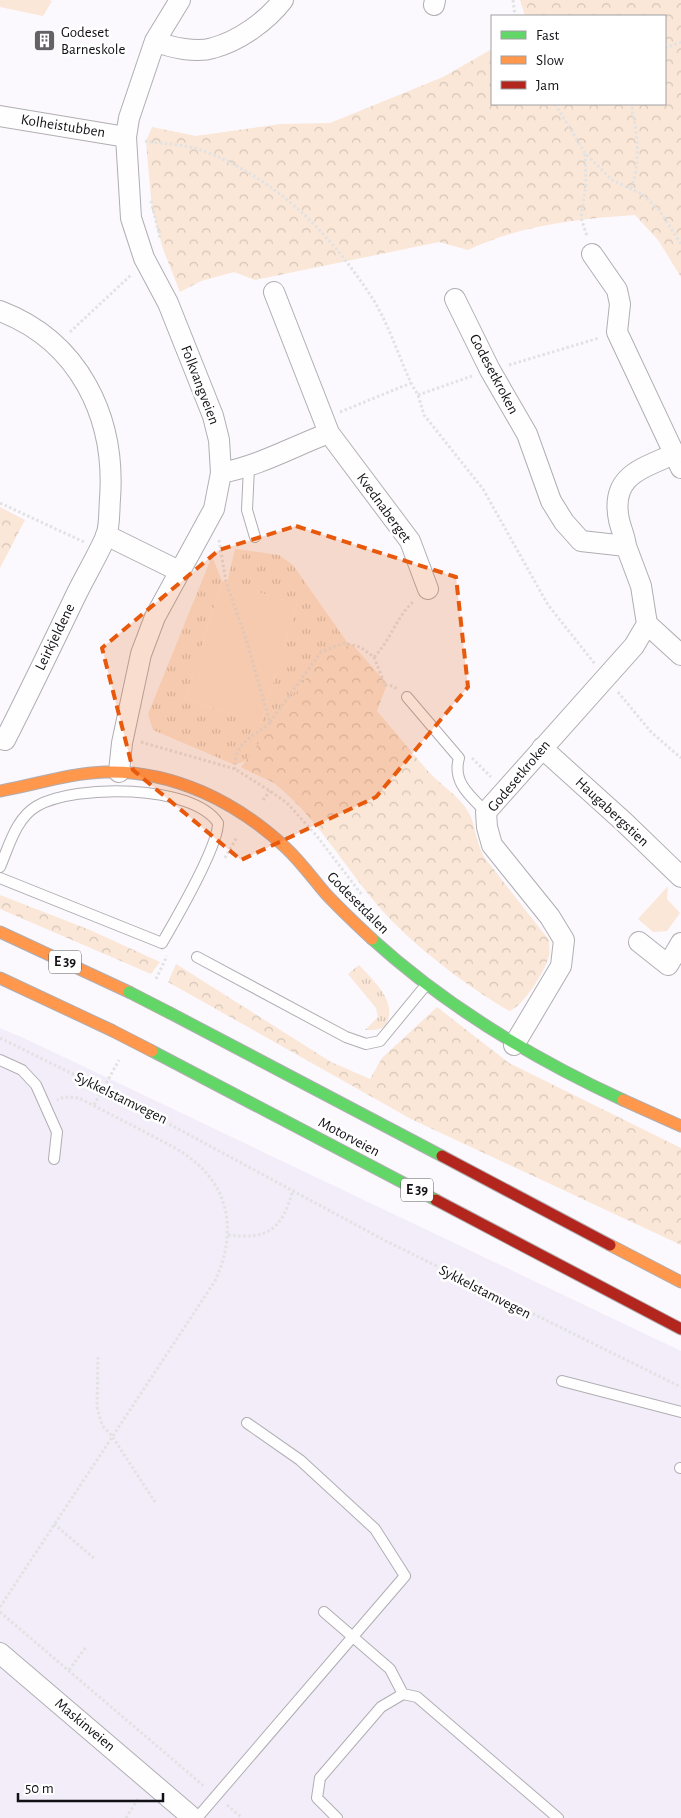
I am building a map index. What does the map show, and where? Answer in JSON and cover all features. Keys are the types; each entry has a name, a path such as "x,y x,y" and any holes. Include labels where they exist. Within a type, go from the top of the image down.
{"main road":[{"name":"Godesetdalen","path":"0,791 90,774 119,772 160,778 208,792 241,812 286,848 356,925 426,985 473,1019 514,1045 592,1086 681,1126"},
{"name":"Motorveien","path":"0,932 170,1013 681,1282"},
{"name":"Motorveien","path":"0,978 152,1051 681,1329"}],"street":[{"name":"Folkvangveien","path":"119,772 122,743 141,654 155,617 179,571 204,531 214,509 221,473 219,440 213,416 168,304 146,261 131,218 126,136 142,76 156,41 180,0"},
{"path":"156,41 164,45 212,49 246,33 276,10 284,0"},
{"name":"Kolheistubben","path":"0,116 126,136"},
{"path":"592,254 617,290 620,304 617,332 678,461 632,474 622,484 618,505 626,546 641,586 647,624 681,655"},
{"name":"Kvednaberget","path":"274,292 327,426 410,542 428,589"},
{"name":"Godesetkroken","path":"455,299 490,370 527,434 552,500 564,522 581,541 626,546"},
{"name":"Leirkjeldene","path":"0,311 37,329 57,345 78,369 90,392 103,425 109,454 111,485 102,542 5,740"},
{"path":"221,473 250,466 327,426"},
{"path":"102,542 179,571"},
{"name":"Godesetkroken","path":"514,1045 561,966 564,940 550,917 492,844 487,827 486,812 505,788 634,646 647,624"},
{"name":"Haugabergstien","path":"542,748 624,822 681,877"},
{"path":"639,942 668,965 681,943"},
{"name":"Maskinveien","path":"3,1663 193,1818"}],"lane":[{"path":"250,466 247,510 255,537"},
{"path":"407,698 459,758 456,767 458,779 466,792 486,812"},
{"path":"0,867 20,821 37,806 67,796 124,790 153,793 182,801 205,811 218,822 204,863 184,905 162,943 0,878"},
{"path":"197,957 346,1037 366,1044 380,1041 426,985"},
{"path":"0,1060 22,1070 30,1077 57,1132 54,1159"},
{"path":"562,1381 681,1412"},
{"path":"197,1818 404,1576 374,1530 300,1460 247,1423"},
{"path":"324,1612 390,1670 403,1694"},
{"path":"337,1818 317,1798 320,1778 381,1707 403,1694 417,1697 558,1818"}],"path":[{"path":"513,0 515,15"},
{"path":"666,48 681,42"},
{"path":"556,105 585,153 612,180 642,194 659,210 681,244"},
{"path":"631,188 636,177 637,147 633,105"},
{"path":"126,136 199,150 224,160 263,180 302,212 326,236 372,297 429,421 483,489 548,606 651,732 681,758"},
{"path":"146,141 146,150"},
{"path":"585,153 586,184 582,218 592,254"},
{"path":"150,192 161,241"},
{"path":"57,345 146,261"},
{"path":"418,395 490,370 617,332"},
{"path":"327,426 411,383"},
{"path":"0,503 102,542"},
{"path":"214,543 219,536 226,582 246,639 270,723"},
{"path":"374,657 382,648 402,613 428,589"},
{"path":"235,769 234,754 270,723 321,652 344,643 360,648 374,657 385,685 393,686 407,698"},
{"path":"143,733 141,742 235,769 286,803 316,835 367,900"},
{"path":"459,758 472,758 505,788"},
{"path":"223,861 238,836"},
{"path":"153,985 170,951"},
{"name":"Sykkelstamvegen","path":"0,1038 121,1098 393,1245 681,1387"},
{"path":"94,1105 123,1051"},
{"path":"0,1607 215,1281 222,1266 228,1235 227,1214 221,1196 212,1180 200,1166 175,1148 94,1105 74,1097 64,1097 45,1105"},
{"path":"228,1235 250,1237 269,1232 284,1216 293,1190"},
{"path":"98,1357 97,1407 102,1425 112,1436 155,1502"},
{"path":"54,1524 95,1559"},
{"path":"0,1612 242,1818"},
{"path":"69,1670 86,1647"},
{"path":"126,1818 142,1792"}],"highlighted area":[{"path":"296,526 456,577 468,687 376,797 241,860 133,770 102,648 219,550"}],"shaded area":[{"path":"0,1028 681,1351 681,1818 0,1818"}],"green space":[{"path":"0,0 52,1 43,16 0,7"},
{"path":"520,0 681,0 681,277 658,240 635,215 570,221 529,229 488,241 468,250 439,242 255,280 234,272 201,281 180,292 163,249 152,209 146,141 152,127 196,136 280,124 330,123 443,77 491,50 491,105 666,105 666,15 525,15"},
{"path":"0,507 25,520 0,568"},
{"path":"235,549 279,555 293,565 349,645 323,656 247,760 235,765 153,730 148,714 212,556 222,581 185,699 261,723 297,604 227,583"},
{"path":"222,581 297,604 261,723 185,699"},
{"path":"352,644 387,684 377,711 432,776 463,804 471,817 484,857 549,940 549,956 538,979 521,1003 509,1011 478,992 447,969 403,932 376,904 321,832 291,798 275,784 241,767 323,656"},
{"path":"668,886 667,899 680,913 667,931 653,932 638,919"},
{"path":"0,895 90,930 160,962 151,974 0,909"},
{"path":"176,964 331,1062 370,1079 382,1058 437,1007 509,1063 681,1148 681,1245 411,1119 168,982"},
{"path":"359,965 376,983 388,1005 388,1020 379,1029 365,1030 378,1017 376,1008 348,974"}],"traffic: fast":[{"path":"372,939 401,964 460,1009 523,1049 623,1100"},
{"path":"129,992 170,1013"},
{"path":"170,1013 442,1156"},
{"path":"152,1051 436,1200"}],"traffic: slow":[{"path":"0,791 65,777 105,772 155,777 203,792 247,816 267,831 291,853 343,912 372,939"},
{"path":"0,932 129,992"},
{"path":"0,978 111,1030"},
{"path":"111,1030 152,1051"},
{"path":"623,1100 681,1126"},
{"path":"610,1245 681,1282"}],"traffic: jam":[{"path":"442,1156 610,1245"},
{"path":"436,1200 681,1329"}],"place":[{"name":"Godeset Barneskole","path":"45,41"}]}
